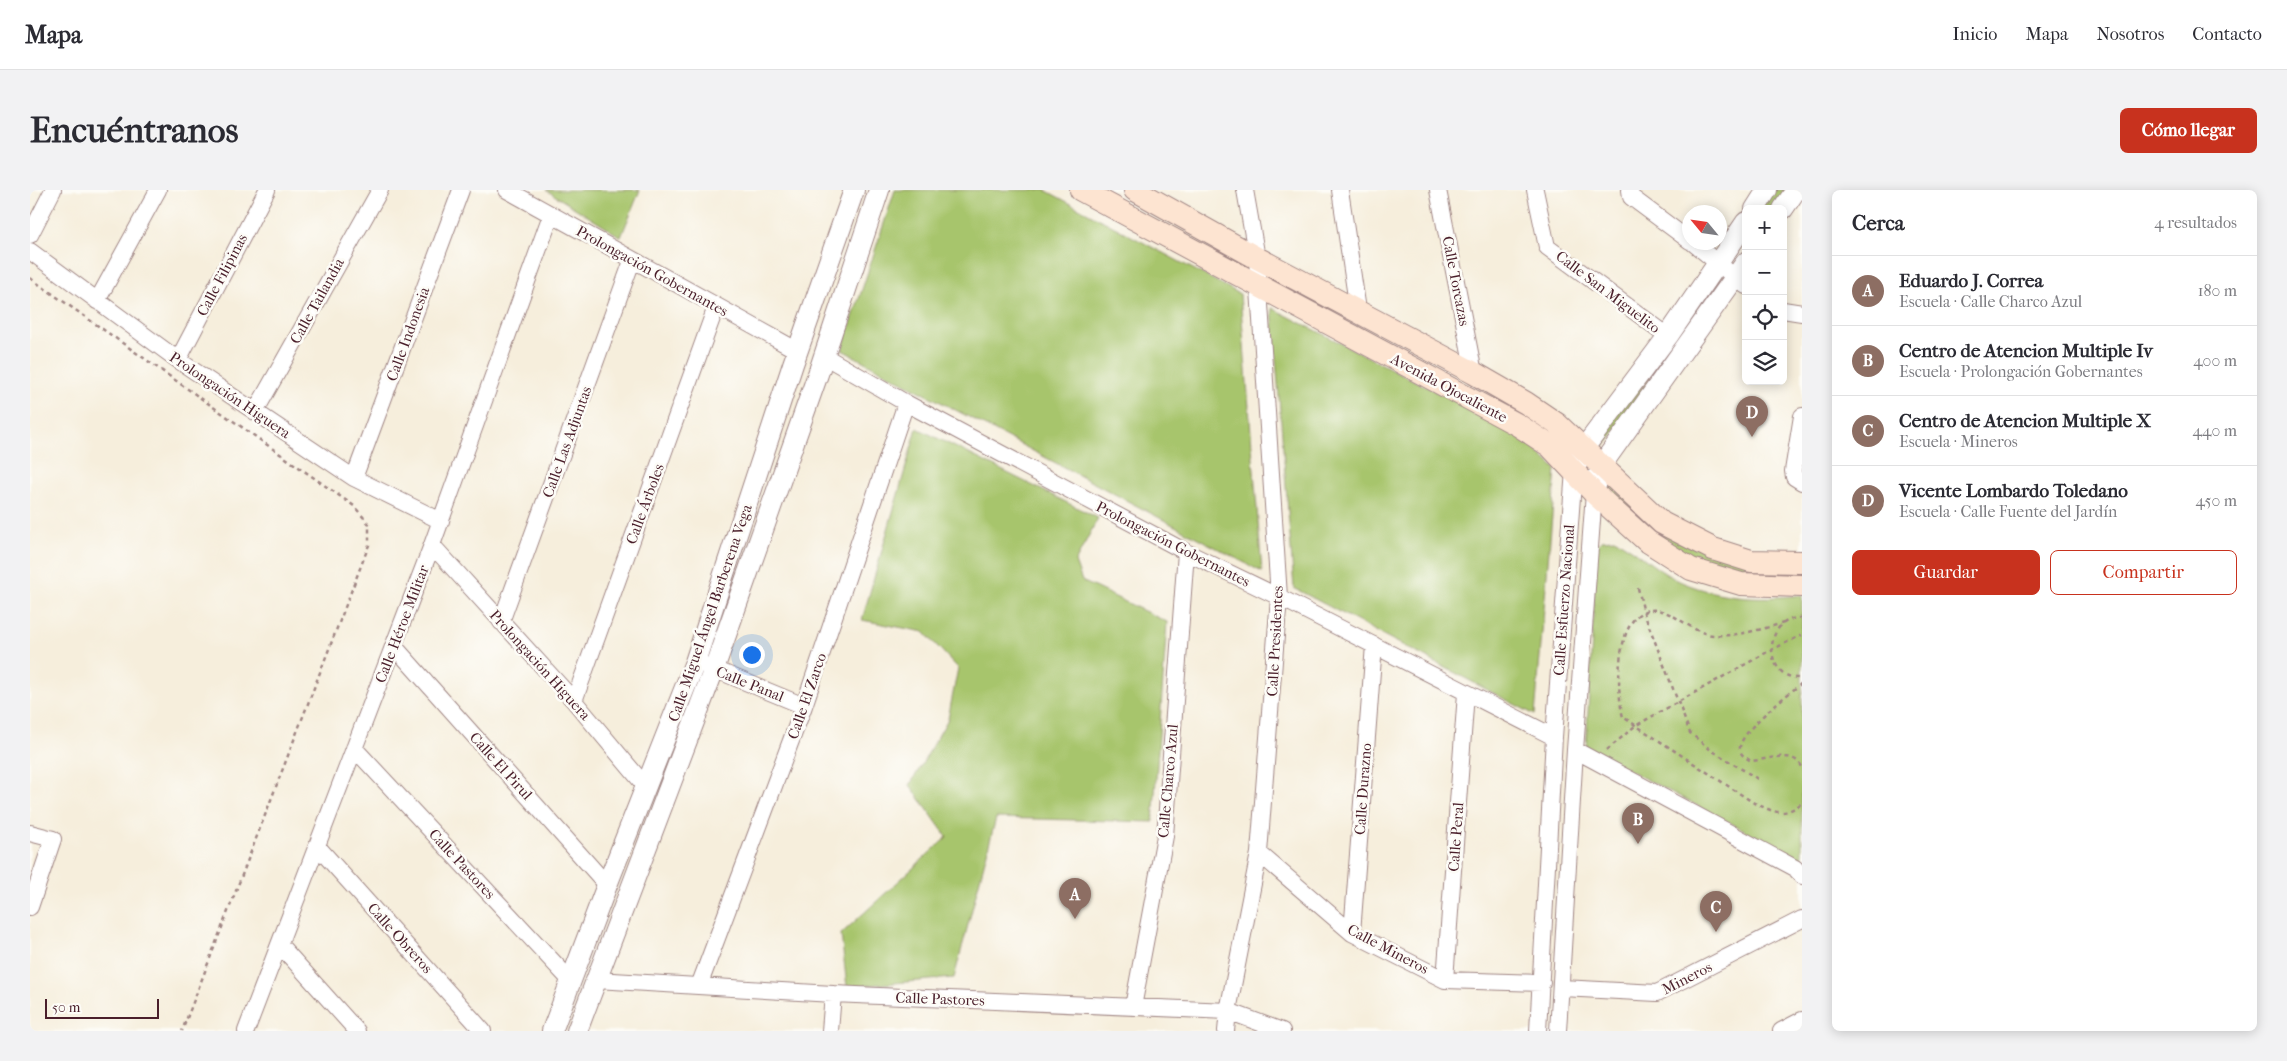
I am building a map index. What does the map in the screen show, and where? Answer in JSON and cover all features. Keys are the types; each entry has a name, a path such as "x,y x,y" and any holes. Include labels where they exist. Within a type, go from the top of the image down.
{"main road":[{"name":"Avenida Ojocaliente","path":"1081,190 1518,425 1550,446 1594,493 1647,541 1691,569 1741,584 1802,586"},
{"name":"Avenida Ojocaliente","path":"1146,193 1257,258 1474,372 1557,424 1662,522 1713,549 1751,561 1802,562"}],"street":[{"path":"30,235 53,190"},
{"path":"97,301 158,190"},
{"name":"Calle Filipinas","path":"178,360 267,190"},
{"name":"Calle Tailandia","path":"255,412 380,190"},
{"name":"Calle Indonesia","path":"354,478 461,190"},
{"name":"Prolongación Gobernantes","path":"507,190 632,261 798,351"},
{"name":"Calle Miguel Ángel Barberena Vega","path":"552,1031 607,885 696,662 798,351 854,190"},
{"name":"Calle Miguel Ángel Barberena Vega","path":"577,1031 714,668 824,356 878,190"},
{"name":"Calle Presidentes","path":"1226,1031 1228,1011 1259,853 1279,597 1257,258 1245,190"},
{"path":"1340,190 1358,310"},
{"name":"Calle Torcazas","path":"1438,190 1474,372"},
{"name":"Calle San Miguelito","path":"1536,190 1547,247 1668,336"},
{"path":"1630,190 1631,197 1682,235"},
{"path":"1758,205 1767,190"},
{"path":"1786,205 1796,190"},
{"name":"Calle Héroe Militar","path":"246,1031 432,546 551,215"},
{"name":"Calle Esfuerzo Nacional","path":"1538,1031 1554,737 1574,470 1584,448 1668,336 1742,228"},
{"path":"1701,250 1718,263 1742,275"},
{"name":"Prolongación Higuera","path":"30,251 178,360 354,478 441,521"},
{"name":"Calle Las Adjuntas","path":"502,622 632,261"},
{"name":"Calle Esfuerzo Nacional","path":"1558,1031 1575,750 1594,493 1601,466 1742,275"},
{"name":"Calle Árboles","path":"574,701 716,307"},
{"path":"1787,310 1802,312"},
{"name":"Prolongación Gobernantes","path":"824,356 906,403 1186,552 1279,597 1554,737"},
{"name":"Calle El Zarco","path":"699,986 804,706 906,403"},
{"path":"1802,416 1793,471 1794,477 1802,482"},
{"name":"Prolongación Higuera","path":"432,546 574,701 646,787"},
{"name":"Calle Charco Azul","path":"1133,1007 1165,836 1186,552"},
{"name":"Calle Durazno","path":"1352,933 1374,645"},
{"name":"Calle El Pirul","path":"394,646 607,885"},
{"name":"Calle Panal","path":"696,662 804,706"},
{"name":"Calle Peral","path":"1445,980 1466,693"},
{"name":"Calle Pastores","path":"354,748 571,981"},
{"path":"1575,750 1795,868 1802,876"},
{"path":"30,834 53,839 30,907"},
{"name":"Calle Obreros","path":"316,846 483,1031"},
{"name":"Calle Mineros","path":"1259,853 1352,933 1445,980 1542,983"},
{"name":"Mineros","path":"1562,988 1657,993 1802,919"},
{"path":"280,945 357,1031"},
{"name":"Calle Pastores","path":"596,980 833,994 1228,1011 1282,1031"},
{"path":"830,1031 833,994"},
{"path":"1782,1031 1802,1020"}],"path":[{"path":"30,278 354,506 369,524 369,545 182,1031"},
{"path":"1638,588 1644,613 1690,732 1710,750 1761,781"},
{"path":"1802,618 1754,631 1710,635 1669,614 1656,610 1644,613 1631,624 1623,640 1618,701 1622,717 1754,803 1777,813 1791,811 1802,803"},
{"path":"1784,623 1772,639 1771,650 1775,664 1784,674 1796,679 1802,678"},
{"path":"1594,761 1635,726 1771,650 1802,636"},
{"path":"1802,683 1748,730 1740,750 1751,761 1777,757 1792,758 1800,762 1802,767"}],"green space":[{"path":"546,190 640,190 621,237"},
{"path":"895,190 1045,190 1240,294 1262,572 842,350"},
{"path":"1773,190 1790,190 1780,205 1763,205"},
{"path":"1719,278 1725,281 1599,452 1592,446"},
{"path":"1272,308 1517,433 1556,469 1535,715 1294,588"},
{"path":"917,428 1098,518 1075,562 1082,581 1167,622 1153,822 996,818 954,978 847,987 841,934 947,837 910,785 948,719 958,668 924,632 862,620"},
{"path":"1610,484 1655,525 1802,567 1802,578 1742,576 1706,565 1657,539 1606,494"},
{"path":"1614,539 1630,548 1667,575 1705,590 1721,594 1753,597 1802,595 1802,860 1586,748 1597,545 1602,540"}],"place":[{"name":"Vicente Lombardo Toledano","path":"1752,437"},
{"name":"Centro de Atencion Multiple Iv","path":"1638,844"},
{"name":"Eduardo J. Correa","path":"1075,919"},
{"name":"Centro de Atencion Multiple X","path":"1716,932"}]}
